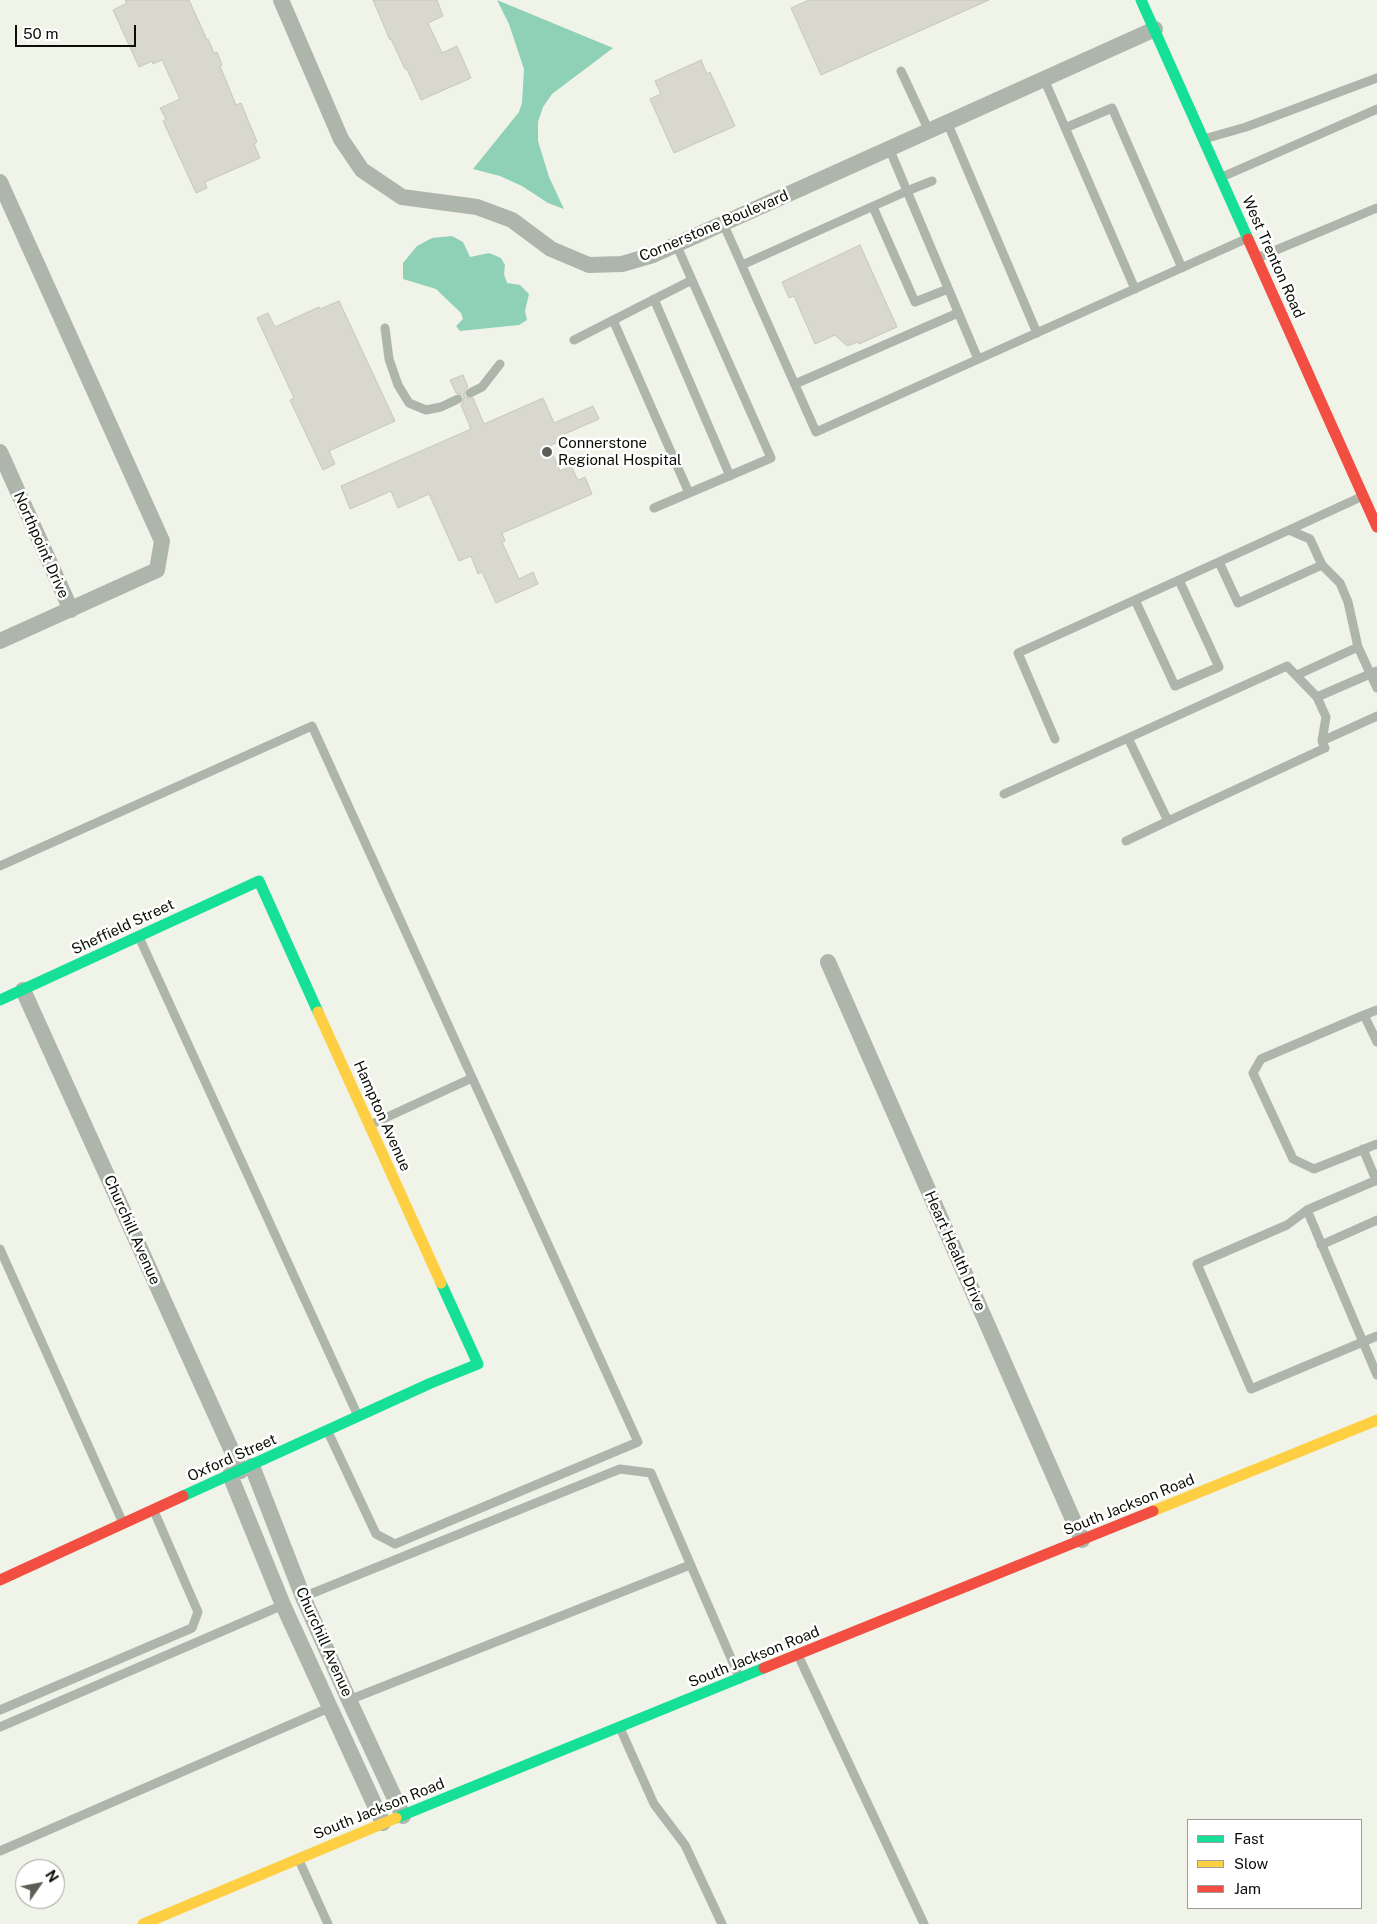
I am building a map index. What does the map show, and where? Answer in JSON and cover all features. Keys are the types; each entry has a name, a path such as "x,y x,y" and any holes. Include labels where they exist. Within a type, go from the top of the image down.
{"main road":[{"name":"West Trenton Road","path":"1142,0 1377,527"},
{"name":"Sheffield Street","path":"0,1000 259,881"},
{"name":"Hampton Avenue","path":"259,881 478,1364"},
{"name":"Oxford Street","path":"1,1578 478,1364"},
{"name":"South Jackson Road","path":"143,1924 383,1823 1377,1420"}],"street":[{"name":"Cornerstone Boulevard","path":"281,0 341,139 362,170 402,197 477,207 512,220 551,249 589,265 622,264 653,255 1155,29"},
{"path":"0,182 162,541 157,570 0,641"},
{"name":"Northpoint Drive","path":"0,452 71,610"},
{"name":"Heart Health Drive","path":"828,962 1082,1540"},
{"name":"Churchill Avenue","path":"23,990 241,1471 303,1597 403,1816"},
{"name":"Churchill Avenue","path":"241,1471 283,1605 383,1823"},
{"path":"283,1605 303,1597"},
{"path":"331,1707 349,1700"}],"lane":[{"path":"901,71 929,130"},
{"path":"1204,139 1246,127 1377,78"},
{"path":"1044,79 1135,289"},
{"path":"1065,128 1112,108 1182,268"},
{"path":"1221,177 1377,109"},
{"path":"947,122 1037,333"},
{"path":"889,148 978,359"},
{"path":"742,265 932,181"},
{"path":"873,207 914,302 948,289"},
{"path":"1257,258 1377,208"},
{"path":"723,223 816,432 1248,238"},
{"path":"654,508 771,458 676,244"},
{"path":"574,340 692,280"},
{"path":"654,299 730,476"},
{"path":"795,384 958,313"},
{"path":"613,320 688,493"},
{"path":"385,328 389,359 398,385 409,403 426,410 441,407 458,399"},
{"path":"470,393 482,387 500,364"},
{"path":"1055,739 1018,654 1363,496"},
{"path":"1289,530 1310,538 1322,565 1340,583 1348,602 1358,647 1374,672 1377,688"},
{"path":"1219,562 1238,603 1322,565"},
{"path":"1135,600 1175,686 1219,666 1179,580"},
{"path":"1296,674 1358,647"},
{"path":"1004,794 1287,666 1317,697 1326,717 1322,741 1325,748 1126,841"},
{"path":"1317,697 1374,672"},
{"path":"1322,741 1377,716"},
{"path":"0,866 312,726 638,1442 395,1544 376,1534 327,1431"},
{"path":"1128,738 1168,821"},
{"path":"139,937 358,1417"},
{"path":"1377,1010 1261,1058 1253,1073 1293,1159 1314,1169 1377,1144"},
{"path":"1364,1015 1377,1042"},
{"path":"369,1125 472,1078"},
{"path":"1363,1150 1376,1180 1307,1210 1287,1225 1197,1264 1251,1389 1377,1336"},
{"path":"1307,1210 1377,1375"},
{"path":"1321,1244 1377,1220"},
{"path":"0,1249 124,1524"},
{"path":"303,1597 620,1469 650,1473 740,1679"},
{"path":"0,1710 192,1628 198,1612 153,1510"},
{"path":"349,1700 690,1565"},
{"path":"0,1727 283,1605"},
{"path":"798,1655 924,1924"},
{"path":"0,1851 331,1707"},
{"path":"620,1728 654,1804 685,1845 722,1924"},
{"path":"298,1858 328,1924"}],"shaded area":[{"path":"497,0 613,48 552,94 543,107 538,122 538,141 549,177 564,209 548,203 522,186 500,176 473,169 519,112 522,103 524,69 509,24"},
{"path":"452,236 463,242 470,257 489,253 501,258 505,265 504,274 507,283 520,285 529,294 525,311 527,320 519,325 460,331 456,326 463,319 461,313 436,289 403,279 403,263 417,246 432,238"}],"building":[{"path":"125,0 189,0 214,53 217,52 222,65 220,66 236,105 241,103 257,142 254,144 260,158 205,182 207,188 196,193 163,121 166,119 160,108 180,99 162,60 153,64 152,61 139,67 113,10 127,3"},
{"path":"373,0 437,0 443,16 428,23 442,53 457,46 471,78 421,100 407,69 405,69 390,40"},
{"path":"809,0 989,0 821,75 791,8"},
{"path":"701,60 707,74 710,72 735,126 674,153 650,99 661,94 655,81"},
{"path":"860,245 897,327 859,344 858,342 847,346 835,335 815,344 794,296 789,298 782,282"},
{"path":"339,301 395,421 329,451 335,464 323,470 290,400 294,398 257,318 268,313 275,327 319,307 320,309"},
{"path":"463,375 468,387 464,395 467,398 473,398 484,424 543,398 554,423 593,406 599,419 560,436 562,440 549,446 560,471 571,466 578,480 585,477 592,494 502,533 505,541 502,542 519,579 533,572 538,584 496,603 482,572 478,574 471,556 459,561 429,494 398,508 391,491 350,509 341,486 471,429 461,405 464,397 456,393 450,380"}],"traffic: fast":[{"path":"1141,0 1248,239"},
{"path":"0,1000 259,881 318,1012"},
{"path":"183,1496 431,1383 478,1364 441,1283"},
{"path":"396,1818 764,1668"}],"traffic: slow":[{"path":"318,1012 441,1283"},
{"path":"1153,1511 1377,1420"},
{"path":"143,1924 396,1818"}],"traffic: jam":[{"path":"1248,239 1377,527"},
{"path":"0,1580 183,1496"},
{"path":"764,1668 1153,1511"}],"place":[{"name":"Connerstone Regional Hospital","path":"547,452"}]}
